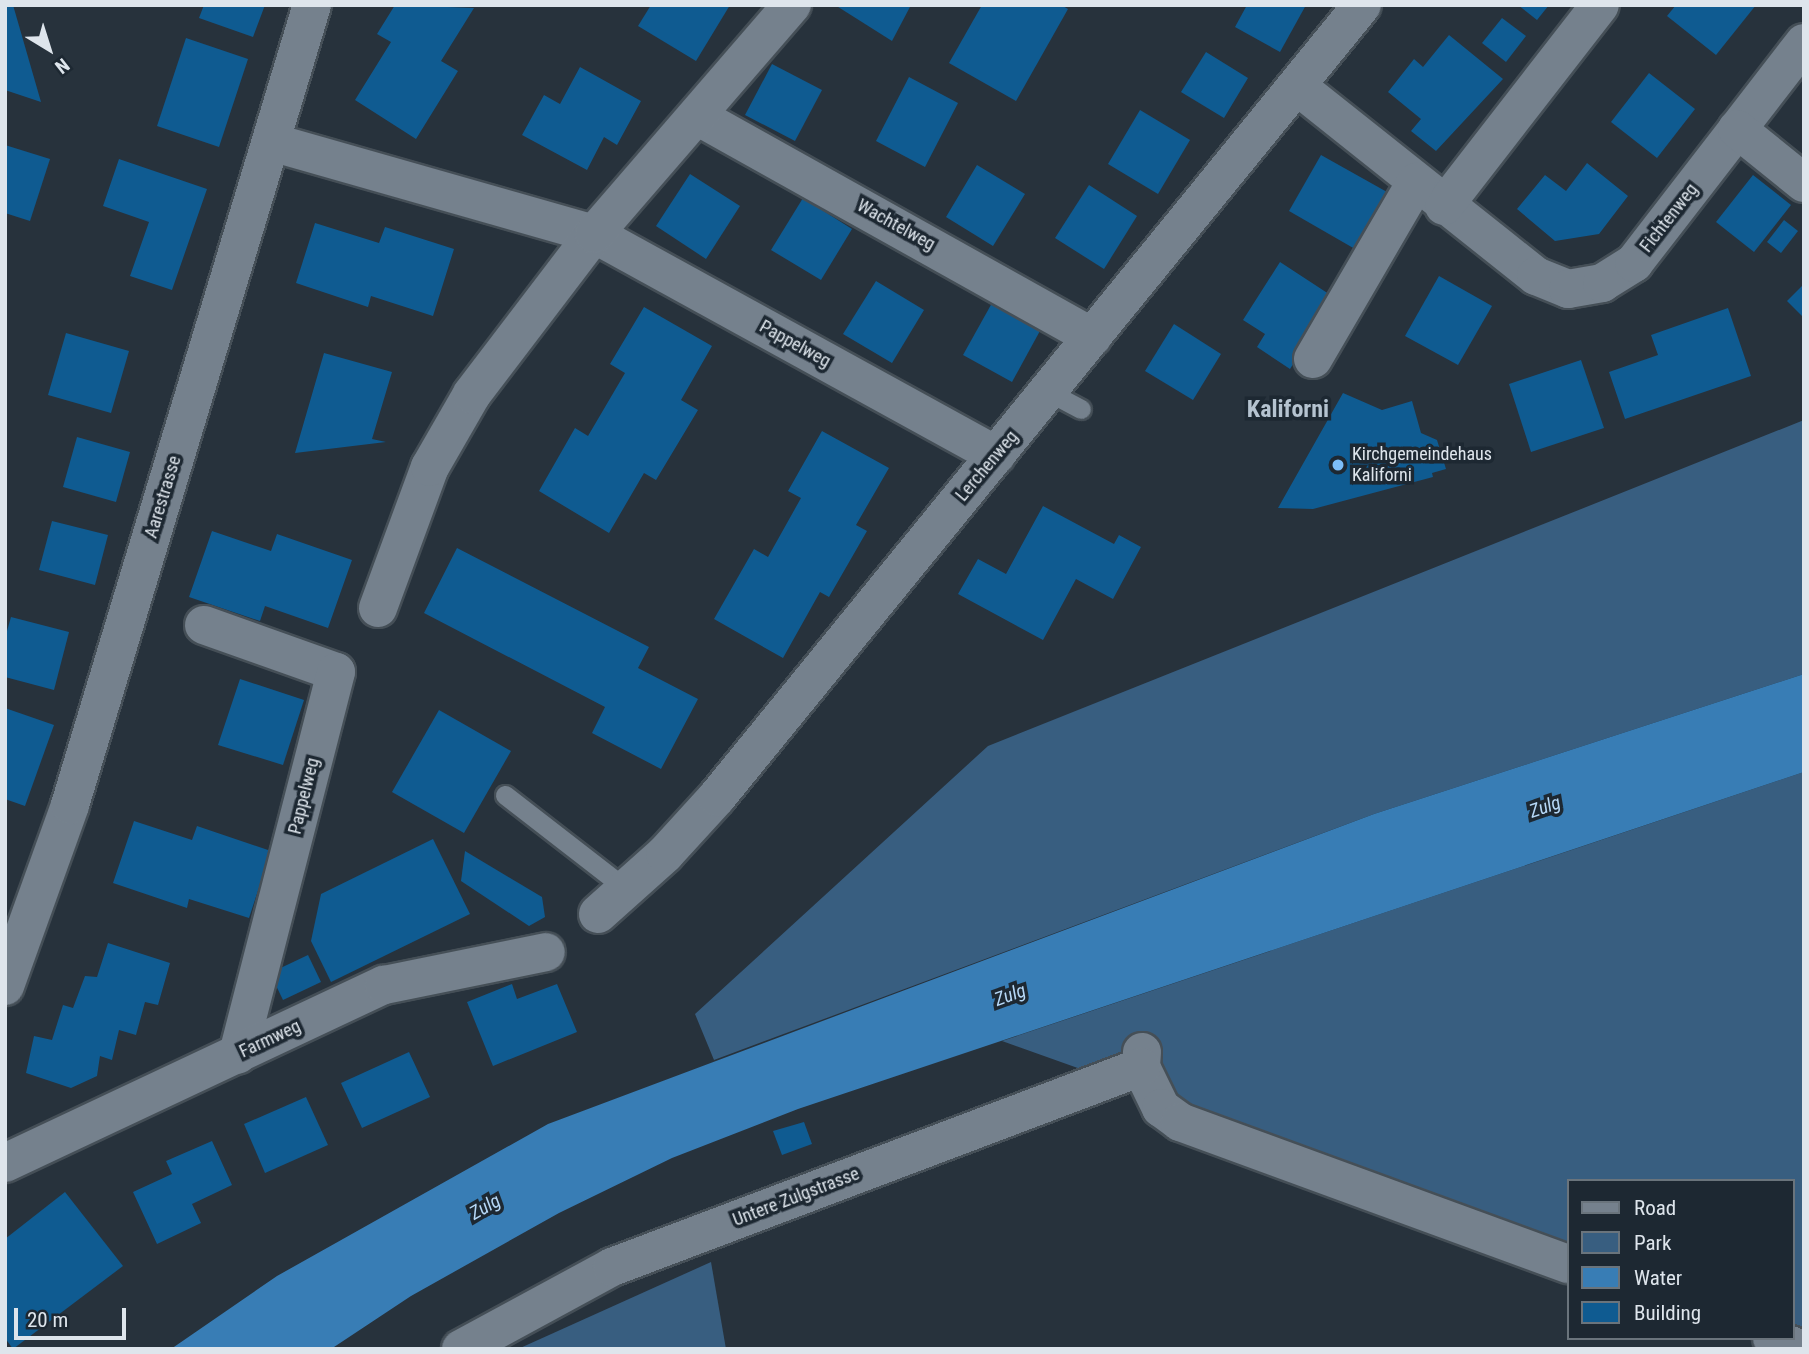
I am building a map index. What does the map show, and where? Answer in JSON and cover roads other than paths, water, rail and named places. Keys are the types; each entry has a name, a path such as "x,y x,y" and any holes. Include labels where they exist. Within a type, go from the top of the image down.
{"street":[{"name":"Aarestrasse","path":"5,986 70,805 312,5"},
{"path":"378,608 430,467 472,394 594,234 792,5"},
{"name":"Lerchenweg","path":"598,914 666,854 717,797 996,455 1065,400 1093,337 1362,5"},
{"path":"1313,359 1430,194 1600,5"},
{"name":"Fichtenweg","path":"1297,86 1536,276 1568,289 1602,283 1634,263 1804,43"},
{"name":"Wachtelweg","path":"697,116 1093,337"},
{"path":"1737,129 1804,183"},
{"name":"Pappelweg","path":"271,142 594,234 996,455"},
{"name":"Pappelweg","path":"204,625 336,672 237,1055"},
{"name":"Farmweg","path":"5,1164 384,985 547,952"},
{"name":"Untere Zulgstrasse","path":"461,1349 612,1267 1141,1059 1161,1108 1180,1122 1568,1264"},
{"path":"1777,1340 1800,1349"}],"lane":[{"path":"505,795 626,889"}],"water":[{"name":"Zulg","path":"1804,674 1804,772 798,1109 672,1158 559,1213 411,1296 331,1349 171,1349 277,1276 548,1124 1374,814"}],"place":[{"name":"Kirchgemeindehaus Kaliforni","path":"1338,465"}],"district":[{"name":"Kaliforni","path":"1288,410"}]}
